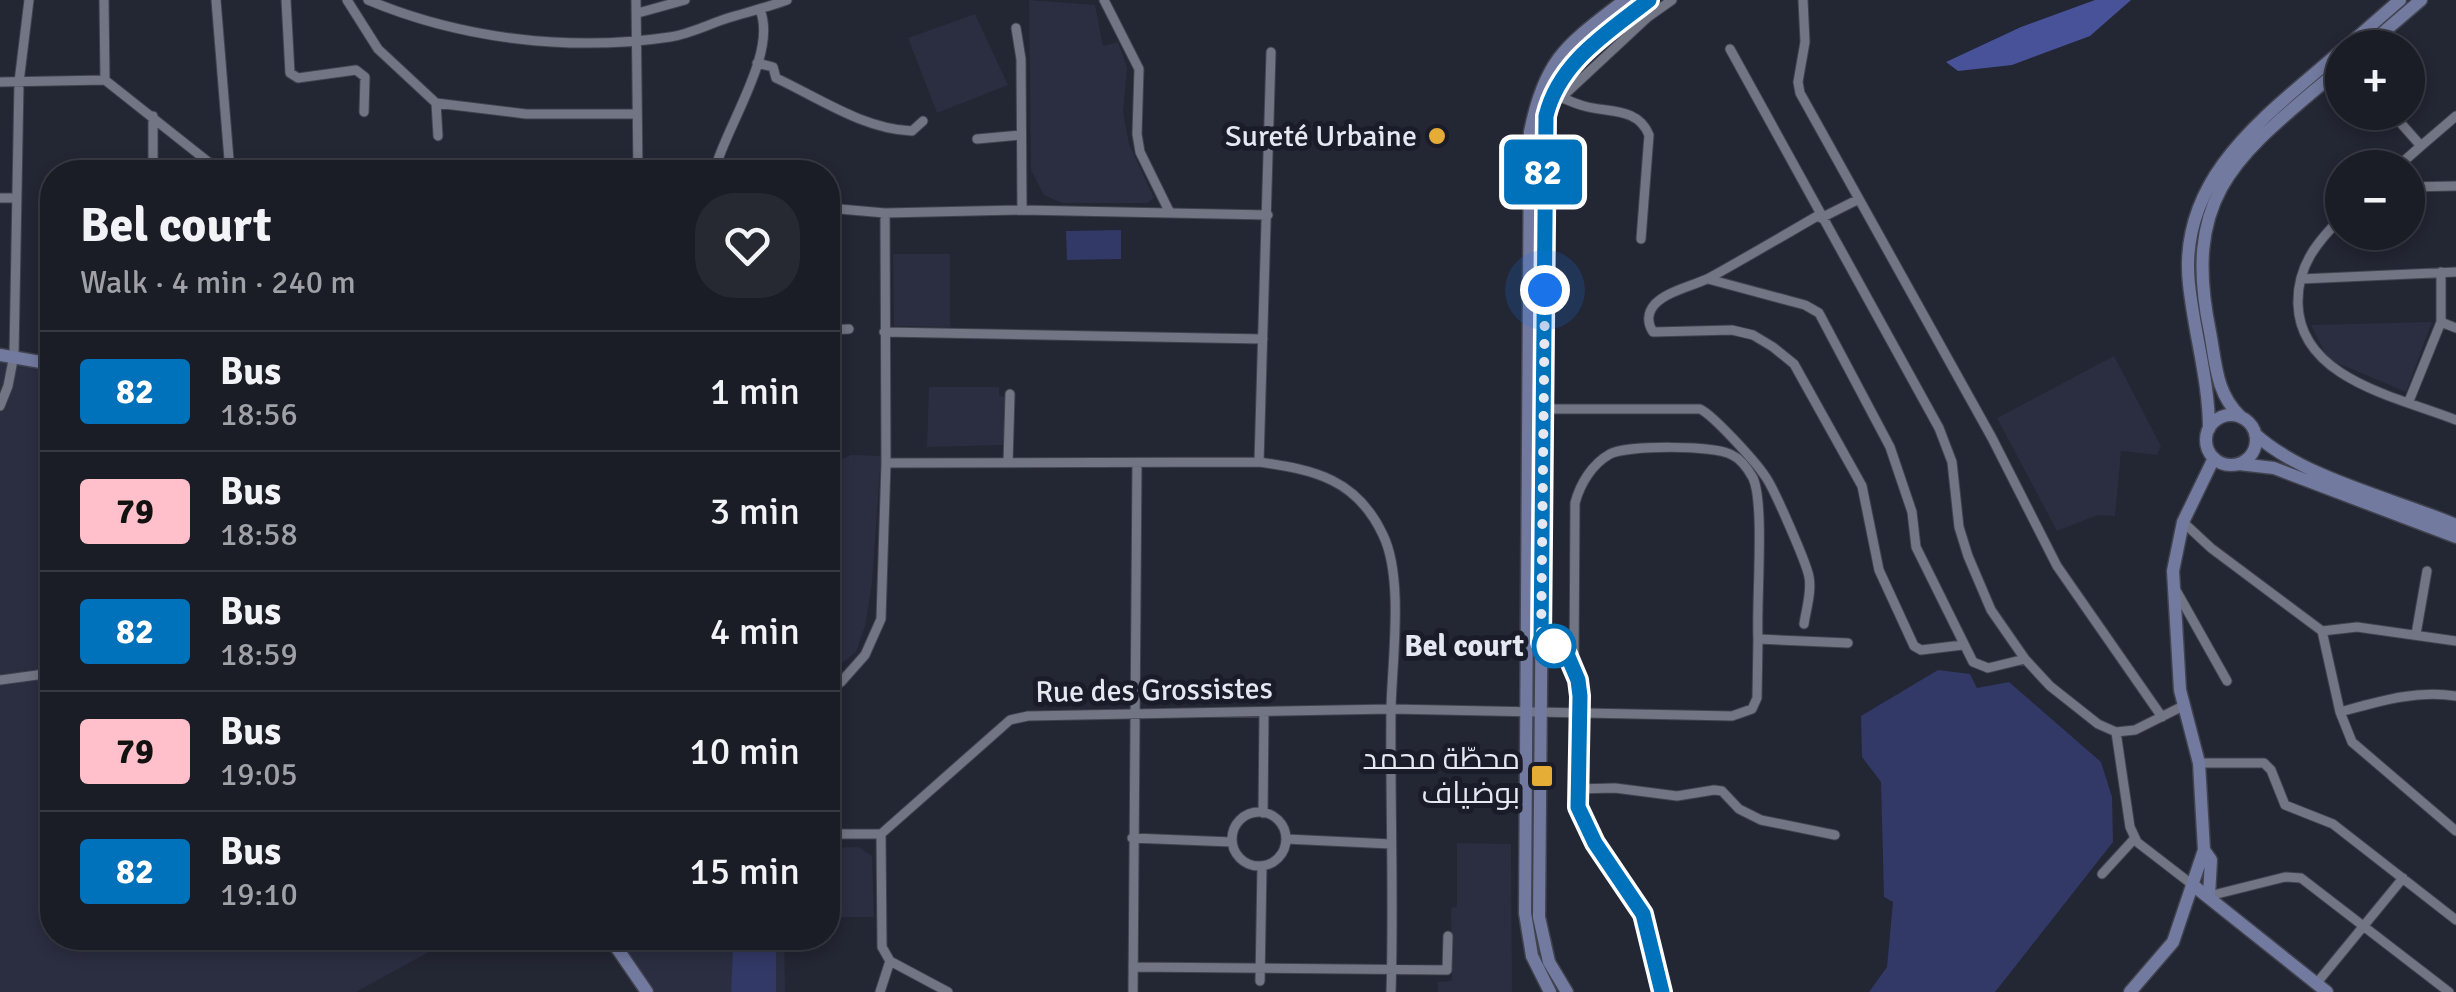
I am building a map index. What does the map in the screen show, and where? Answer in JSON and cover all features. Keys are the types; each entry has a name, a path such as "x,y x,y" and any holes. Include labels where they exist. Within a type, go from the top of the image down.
{"main road":[{"path":"1550,992 1532,956 1526,925 1533,711 1541,642 1543,150 1559,55 1626,0"},
{"path":"1567,992 1549,962 1539,918 1533,711 1530,132 1563,74 1589,47 1650,0"},
{"path":"2366,30 2400,0"},
{"path":"2387,30 2421,0"},
{"path":"2325,65 2228,154 2200,200 2187,256 2208,398 2207,444 2214,458 2226,464 2274,468 2456,536"},
{"path":"2325,82 2240,158 2209,213 2202,242 2204,303 2222,394 2277,452 2306,468 2456,525"},
{"path":"7,355 40,362"},
{"path":"2209,429 2222,417 2240,416"},
{"path":"2238,464 2255,449 2256,434"},
{"path":"2130,992 2173,942 2204,850 2199,763 2183,706 2174,585 2177,540 2214,458"},
{"path":"2204,850 2211,860 2209,896"},
{"path":"2194,886 2322,988"},
{"path":"618,950 647,992"}],"street":[{"path":"0,406 8,386 19,82 29,0"},
{"path":"104,0 105,80"},
{"path":"216,0 229,160"},
{"path":"286,0 290,73 298,78 356,70 362,73 364,112"},
{"path":"347,0 378,49 436,103 526,114 637,114"},
{"path":"636,0 638,160"},
{"path":"638,13 686,0"},
{"path":"371,1 442,26 482,34 538,40 636,41 675,36 787,0"},
{"path":"1104,0 1139,68 1140,152 1170,213"},
{"path":"1550,96 1569,93 1587,72 1672,0"},
{"path":"1804,0 1800,92 1857,200 1930,324 2069,587 2162,716"},
{"path":"719,160 756,63 766,24 760,10"},
{"path":"1016,28 1022,210"},
{"path":"1730,49 1939,428 1952,462 1959,528 1991,610 2025,659 2098,724 2116,732 2135,730 2183,706"},
{"path":"1259,462 1271,52"},
{"path":"756,63 773,66 776,78 857,118 912,131 923,120"},
{"path":"0,82 105,80 206,160"},
{"path":"1550,96 1586,107 1623,112 1646,126 1649,135 1641,238"},
{"path":"436,103 438,136"},
{"path":"152,116 153,160"},
{"path":"2416,150 2456,116"},
{"path":"2407,130 2420,146"},
{"path":"977,139 1021,135"},
{"path":"2425,187 2456,186"},
{"path":"0,198 16,198"},
{"path":"1857,200 1655,304 1648,320 1653,332 1742,333 1773,346 1794,364 1862,486 1879,570 1914,646 1920,650 1964,645"},
{"path":"840,209 885,213 1022,210 1268,215"},
{"path":"840,683 865,656 881,620 886,464 885,213"},
{"path":"2325,235 2314,246 2300,279 2297,300 2299,321 2312,350 2336,371 2456,420"},
{"path":"2409,402 2441,322 2440,272"},
{"path":"2300,279 2456,272"},
{"path":"1708,279 1805,305 1818,314 1858,381 1890,447 1912,512 1916,547 1973,662 1980,667 2025,659"},
{"path":"2441,322 2456,328"},
{"path":"840,329 850,329"},
{"path":"884,332 1262,338"},
{"path":"1008,463 1010,394"},
{"path":"1542,409 1700,410 1712,414 1724,434 1766,476 1801,555 1810,579 1804,624"},
{"path":"1662,992 1643,914 1590,834 1578,807 1575,503 1580,488 1594,467 1610,454 1625,449 1716,450 1732,454 1744,464 1758,494 1758,640 1848,643"},
{"path":"886,464 1259,462 1327,476 1352,492 1384,536 1395,587 1391,992"},
{"path":"1134,992 1137,463"},
{"path":"2183,522 2211,548 2322,631 2340,712 2352,742 2456,831"},
{"path":"2416,634 2428,572"},
{"path":"2174,585 2227,681"},
{"path":"2322,631 2358,627 2456,641"},
{"name":"Rue des Grossistes","path":"881,834 1010,720 1028,716 1391,709 1743,715 1752,709 1757,698 1758,640"},
{"path":"1541,642 1563,650 1574,666"},
{"path":"0,680 40,675"},
{"path":"2340,712 2426,692 2456,696"},
{"path":"1263,812 1264,713"},
{"path":"2116,732 2135,838 2194,886"},
{"path":"2199,763 2264,763 2271,770 2285,805 2333,824 2456,920"},
{"path":"1576,789 1615,788 1677,796 1714,790 1722,792 1738,809 1761,820 1834,835"},
{"path":"1263,812 1282,825 1286,839 1277,860 1262,866 1242,860 1232,842 1237,823 1244,816 1263,812"},
{"path":"840,834 881,834 882,947 890,961 948,992"},
{"path":"1132,838 1232,842"},
{"path":"2102,874 2135,838"},
{"path":"1286,839 1391,844"},
{"path":"1260,981 1262,866"},
{"path":"2209,896 2285,876 2300,878 2450,992"},
{"path":"2322,988 2364,925 2403,878"},
{"path":"1132,968 1447,970 1448,936"},
{"path":"880,992 890,961"}],"shaded area":[{"path":"1029,0 1095,5 1103,46 1118,42 1127,68 1123,112 1129,144 1154,198 1147,203 1062,203 1044,195 1031,170"},
{"path":"2095,0 2131,0 2090,36 2012,65 1958,71 1946,62 2021,27"},
{"path":"975,14 1008,85 937,113 908,38"},
{"path":"1121,230 1121,259 1067,260 1066,231"},
{"path":"893,254 950,254 950,327 894,326"},
{"path":"2432,322 2406,392 2335,362 2326,355 2311,325"},
{"path":"2114,356 2161,446 2157,455 2121,451 2115,516 2098,515 2057,531 1997,418"},
{"path":"0,361 40,366 40,950 432,950 356,992 0,992"},
{"path":"929,387 999,387 999,396 1006,397 1004,445 927,447"},
{"path":"851,455 881,456 865,626 856,652 840,665 840,460"},
{"path":"1938,670 1970,674 1977,688 2009,682 2101,762 2112,797 2113,842 1995,992 1869,992 1887,967 1893,902 1884,897 1881,782 1862,757 1861,716"},
{"path":"1457,843 1511,844 1512,992 1438,992 1437,982 1452,981 1451,908 1457,907"},
{"path":"858,847 872,856 874,917 840,917 840,848"},
{"path":"624,950 784,950 785,992 654,992"},
{"path":"733,950 776,950 776,992 731,992"}],"bus line":[{"name":"82","path":"1649,0 1589,47 1563,74 1546,116 1541,642 1563,650 1574,666 1580,696 1578,807 1595,843 1643,914 1662,992"}],"place":[{"name":"Sureté Urbaine","path":"1437,136"},
{"name":"Bel court","path":"1554,646"},
{"name":"محطّة محمد بوضياف","path":"1542,776"}],"route":[{"path":"1545,290 1541,642 1554,646"}]}
